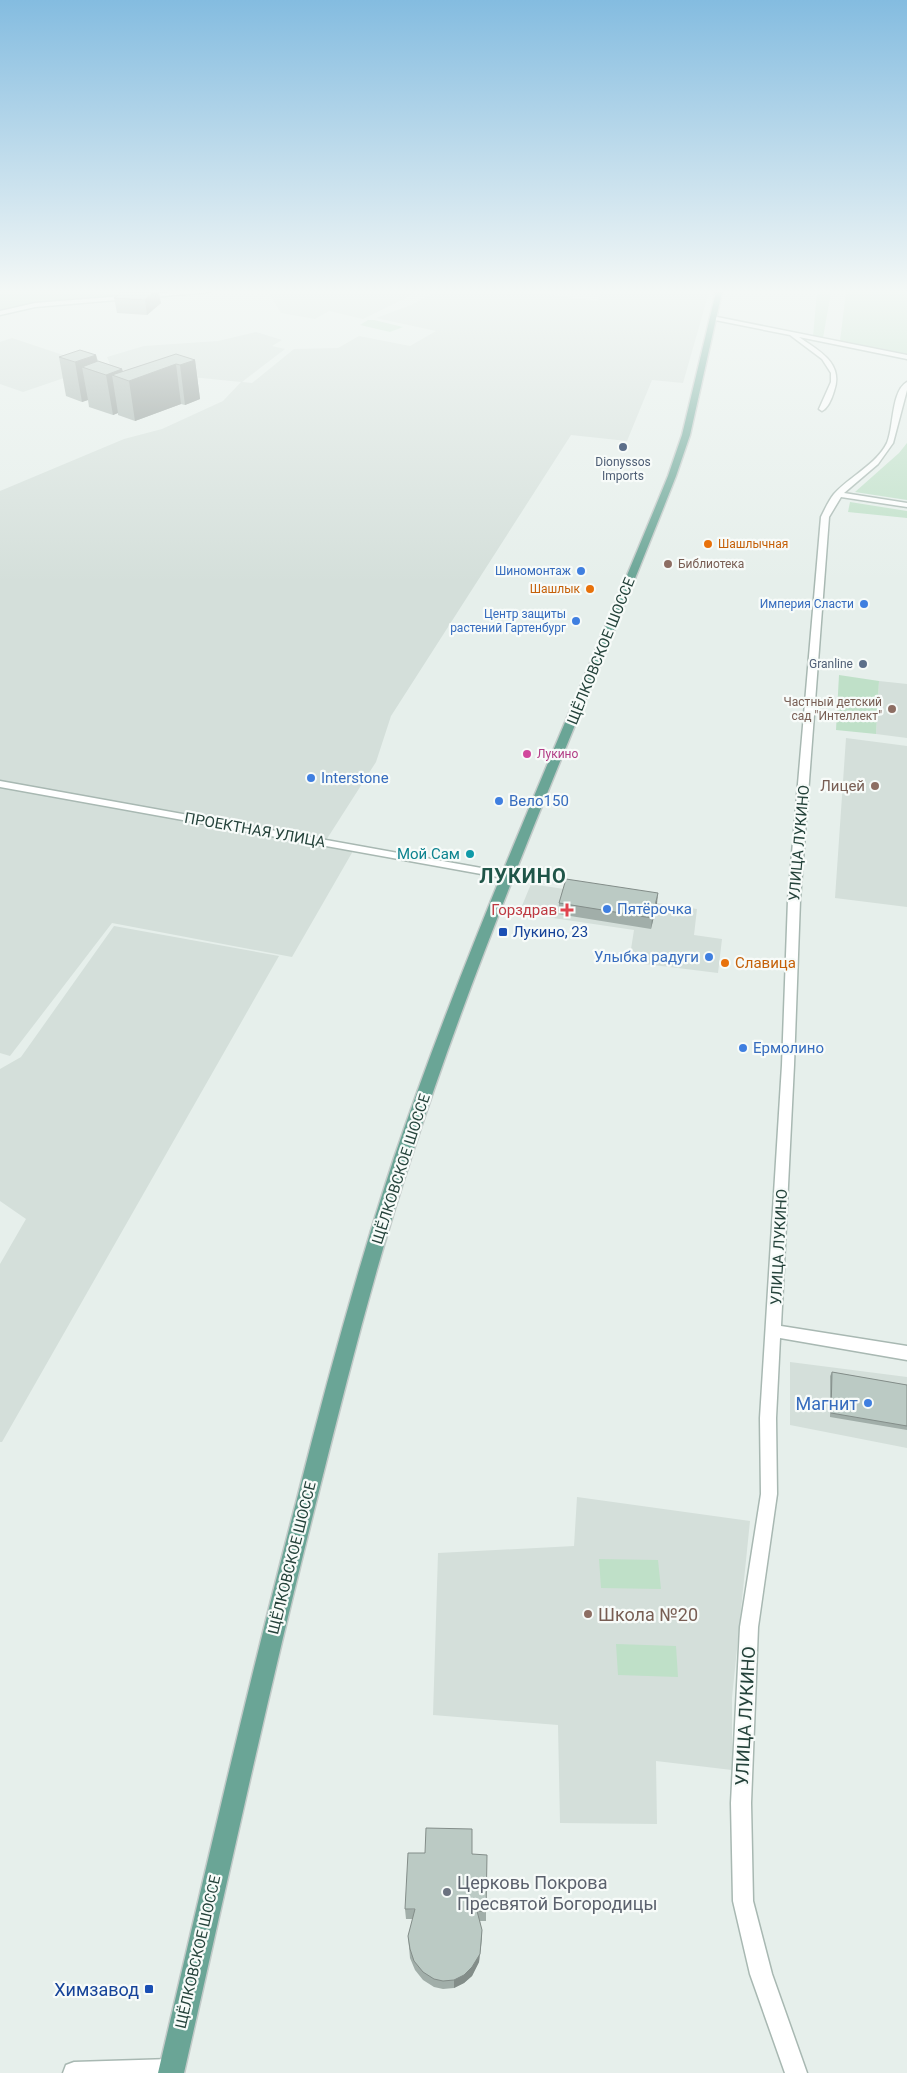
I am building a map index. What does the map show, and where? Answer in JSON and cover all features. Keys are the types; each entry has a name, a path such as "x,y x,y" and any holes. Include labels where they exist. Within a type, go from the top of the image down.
{"main road":[{"name":"ЩЁЛКОВСКОЕ ШОССЕ","path":"171,2071 286,1575 352,1326 416,1117 509,876 672,476 686,435 696,389"}],"street":[{"path":"822,409 833,389"},
{"name":"УЛИЦА ЛУКИНО","path":"796,2073 760,1974 743,1901 741,1803 749,1627 769,1494 770,1383 775,1331 794,900 825,517 838,494 874,462 889,444 899,400 905,389"},
{"path":"838,494 907,505"},
{"name":"ПРОЕКТНАЯ УЛИЦА","path":"0,784 509,876"},
{"path":"775,1331 907,1353"},
{"path":"74,2073 171,2071"}],"shaded area":[{"path":"14,389 33,389 23,392"},
{"path":"235,389 648,389 627,441 571,435 391,716 376,762 323,845 353,851 292,957 112,923 10,1056 0,1053 0,491 124,439 162,429 223,401"},
{"name":"Частный детский сад \"Интеллект\"","path":"879,681 907,684 907,738 876,734"},
{"name":"Лицей","path":"846,738 907,746 907,907 835,898"},
{"path":"531,884 697,909 694,935 722,939 718,973 629,962 634,930 519,913"},
{"path":"114,926 279,956 2,1442 0,1442 0,1264 26,1219 0,1201 0,1069 21,1057"},
{"path":"790,1362 907,1377 907,1448 790,1425"},
{"name":"Школа №20","path":"577,1497 750,1521 732,1698 732,1770 656,1761 657,1824 560,1823 558,1725 433,1715 438,1553 574,1546"}],"green space":[{"path":"907,443 907,500 855,492 899,453"},
{"path":"850,502 907,511 907,518 848,512"},
{"path":"839,675 879,681 876,734 836,730"},
{"path":"599,1559 658,1560 661,1589 601,1588"},
{"path":"616,1644 676,1646 678,1677 618,1675"}],"building":[{"path":"566,879 658,893 652,918 559,903"},
{"name":"Магнит","path":"832,1372 907,1385 907,1426 831,1413"},
{"name":"Церковь Покрова Пресвятой Богородицы","path":"426,1828 472,1829 472,1854 487,1855 486,1912 477,1911 482,1930 480,1954 472,1967 464,1975 454,1980 443,1981 434,1979 423,1972 414,1961 410,1949 408,1936 415,1909 405,1909 408,1853 425,1853"}],"place":[{"name":"Dionyssos Imports","path":"623,447"},
{"name":"Шашлычная","path":"708,544"},
{"name":"Библиотека","path":"668,564"},
{"name":"Шиномонтаж","path":"581,571"},
{"name":"Шашлык","path":"590,589"},
{"name":"Империя Сласти","path":"864,604"},
{"name":"Центр защиты растений Гартенбург","path":"576,621"},
{"name":"Granline","path":"863,664"},
{"name":"Частный детский сад \"Интеллект\"","path":"892,709"},
{"name":"Лукино","path":"527,754"},
{"name":"Interstone","path":"311,778"},
{"name":"Лицей","path":"875,786"},
{"name":"Вело150","path":"499,801"},
{"name":"Мой Сам","path":"470,854"},
{"name":"Пятёрочка","path":"607,909"},
{"name":"Горздрав","path":"567,910"},
{"name":"Лукино, 23","path":"503,932"},
{"name":"Улыбка радуги","path":"709,957"},
{"name":"Славица","path":"725,963"},
{"name":"Ермолино","path":"743,1048"},
{"name":"Магнит","path":"868,1403"},
{"name":"Школа №20","path":"588,1614"},
{"name":"Церковь Покрова Пресвятой Богородицы","path":"447,1892"},
{"name":"Химзавод","path":"149,1989"}],"district":[{"name":"ЛУКИНО","path":"523,876"}]}
